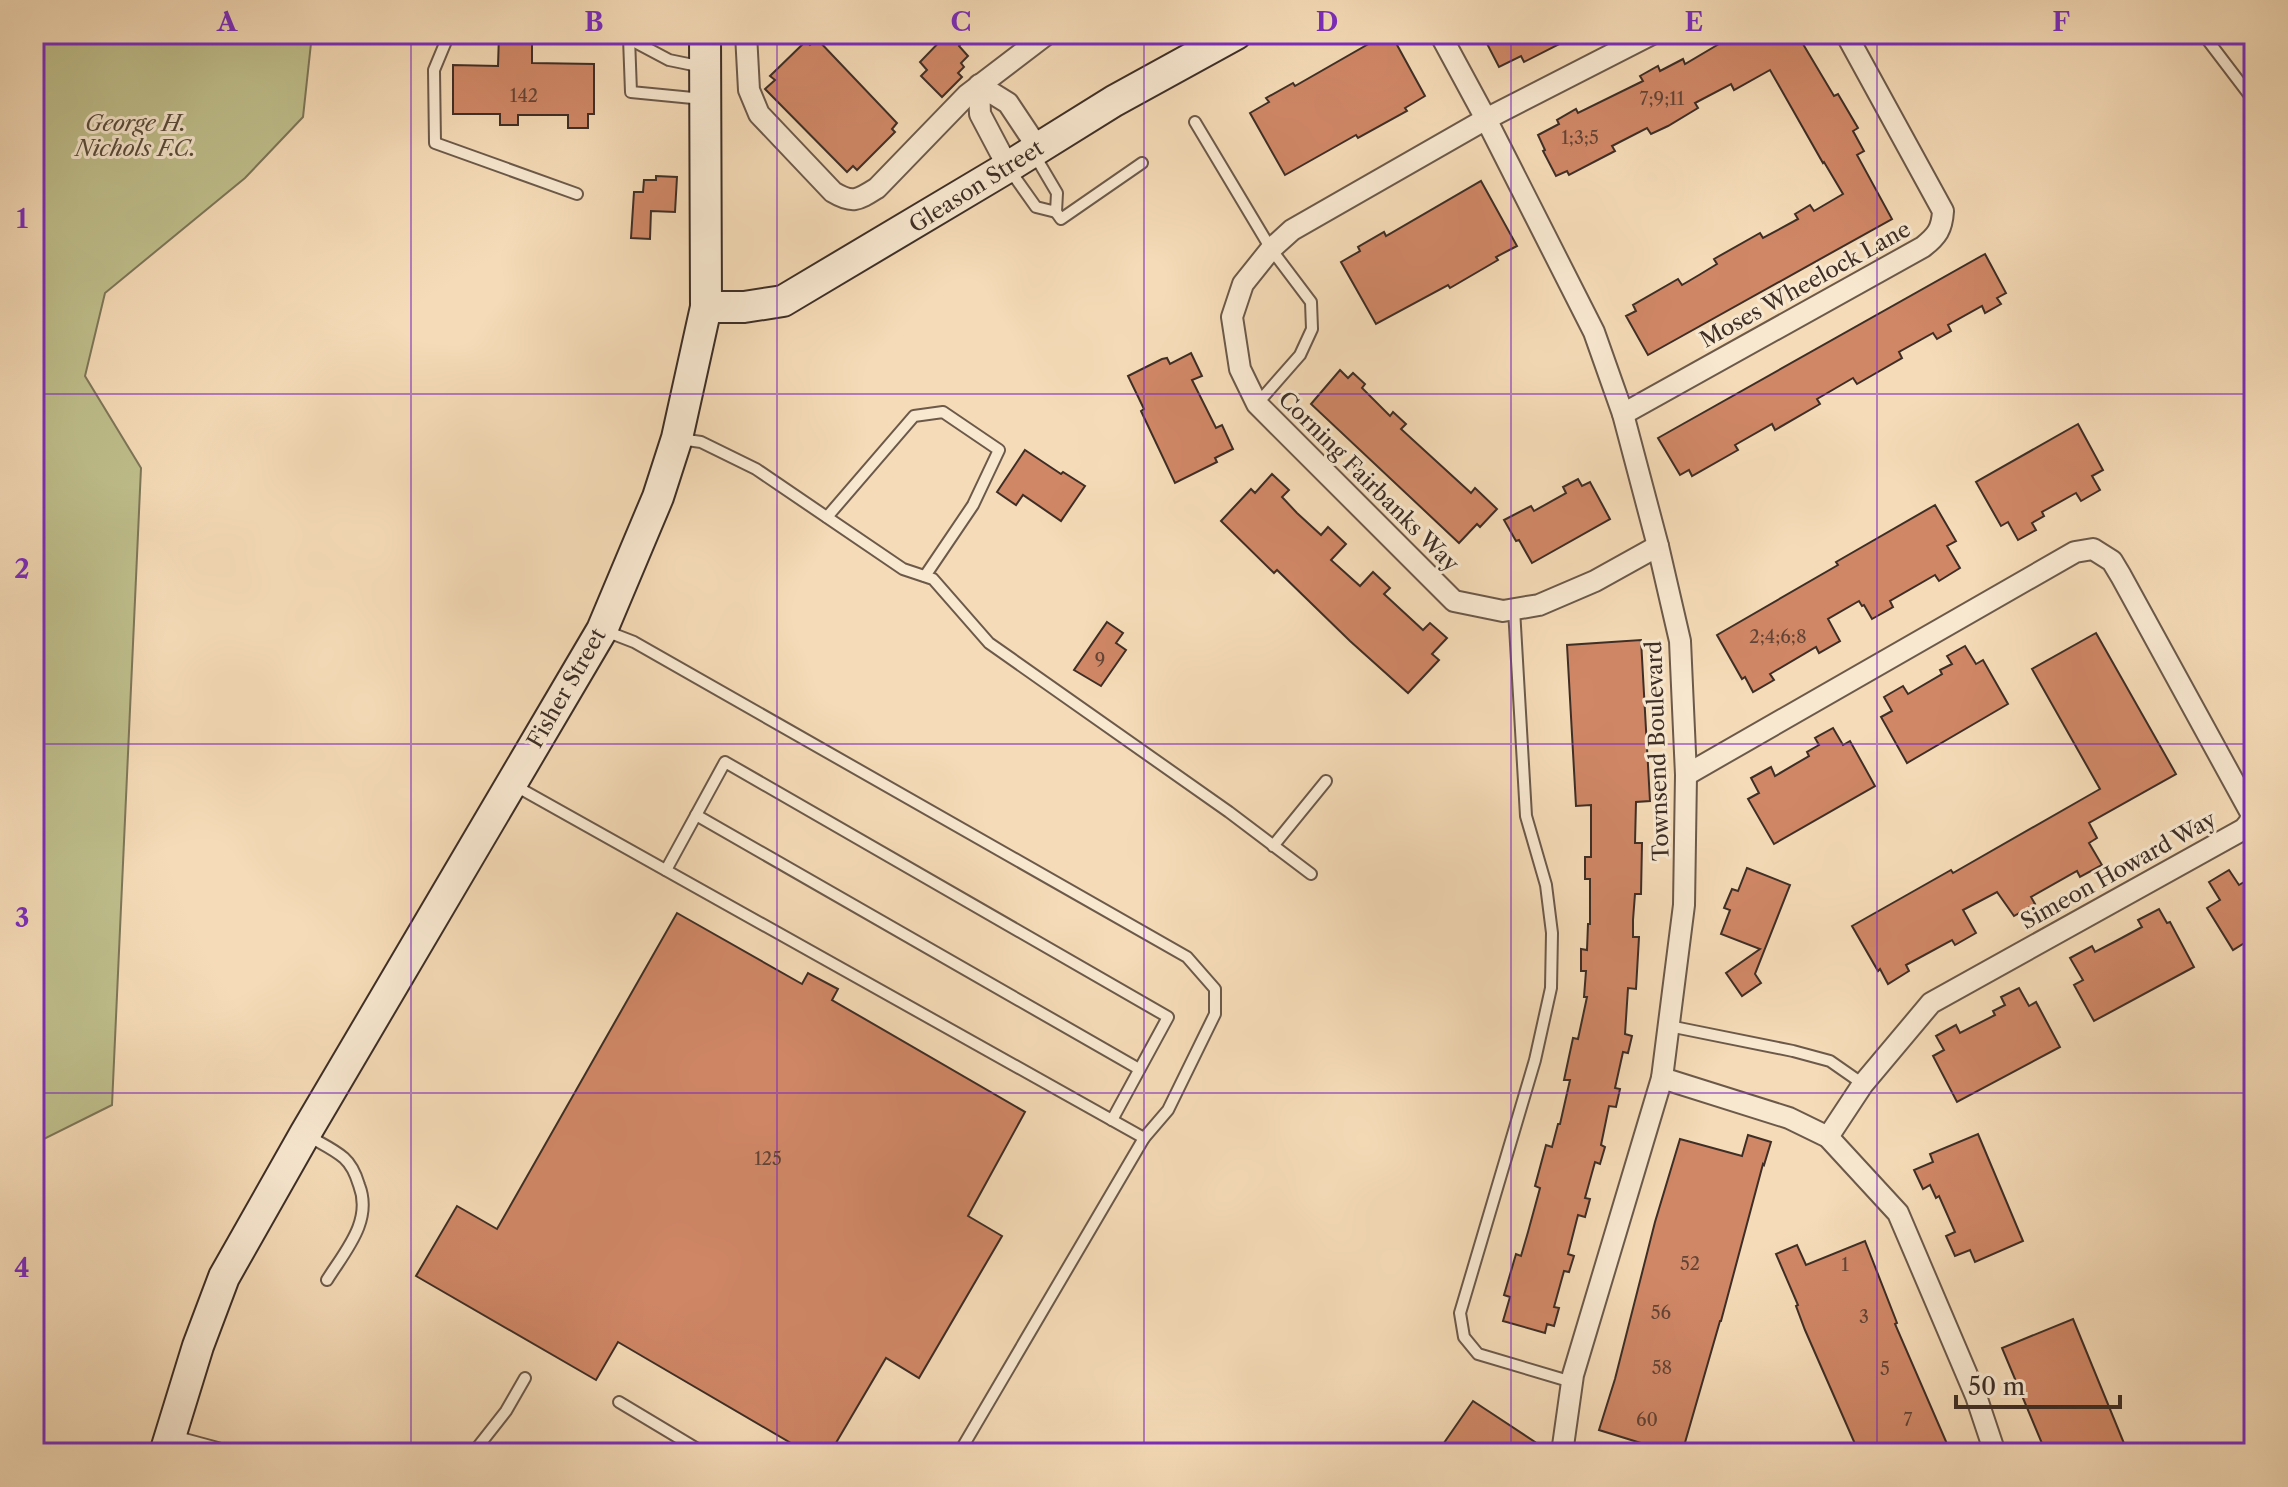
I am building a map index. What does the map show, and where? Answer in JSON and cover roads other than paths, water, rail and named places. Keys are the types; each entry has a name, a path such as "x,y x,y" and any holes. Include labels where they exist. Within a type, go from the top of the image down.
{"street":[{"name":"Fisher Street","path":"167,1447 224,1277 602,630 658,497 677,438 706,307 705,34"},
{"path":"746,34 749,90 759,114 833,192 847,200 860,198 877,188 979,85 1047,34"},
{"name":"Gleason Street","path":"706,307 744,307 783,301 1114,101 1236,34"},
{"name":"Townsend Boulevard","path":"1440,34 1594,332 1623,414 1680,641 1686,775 1684,905 1662,1078 1572,1382 1562,1453"},
{"path":"1486,119 1652,34"},
{"name":"Moses Wheelock Lane","path":"1623,414 1923,247 1937,236 1943,225 1943,211 1846,34"},
{"path":"979,85 1008,103 1026,155"},
{"path":"979,85 980,114 1026,155"},
{"name":"Corning Fairbanks Way","path":"1486,119 1292,230 1271,249 1243,284 1232,317 1240,369 1257,404 1454,601 1503,611 1539,605 1595,581 1658,546"},
{"name":"Simeon Howard Way","path":"1686,775 2075,552 2093,549 2112,561 2121,576 2252,815 2244,829 1931,1003 1863,1084 1828,1137"},
{"path":"1662,1078 1789,1118 1828,1137 1898,1213 1976,1396 1995,1453"},
{"path":"167,1447 217,1453"}],"lane":[{"path":"449,34 434,70 435,143 577,194"},
{"path":"2203,34 2254,101"},
{"path":"625,36 669,60 705,67"},
{"path":"625,36 631,92 705,99"},
{"path":"1195,122 1271,249 1311,302 1312,329 1300,355 1257,404"},
{"path":"1026,155 1036,207 1056,212"},
{"path":"1026,155 1057,193 1056,212 1061,219 1142,163"},
{"path":"827,517 914,416 943,412 999,450 973,505 925,576"},
{"path":"677,438 701,442 756,469 903,569 933,579 989,643 1229,812 1311,874"},
{"path":"1514,609 1526,816 1546,885 1552,933 1551,988 1535,1060 1460,1313 1464,1337 1478,1354 1572,1382"},
{"path":"602,630 634,642 1187,957 1215,989 1215,1014 1168,1110 1144,1138 959,1453"},
{"path":"666,870 725,762 1168,1017 1112,1120"},
{"path":"1273,846 1326,781"},
{"path":"510,783 1144,1138"},
{"path":"696,815 1139,1069"},
{"path":"1669,1026 1830,1061 1863,1084"},
{"path":"305,1134 343,1158 354,1171 363,1194 363,1217 357,1233 327,1280"},
{"path":"473,1453 506,1411 525,1378"},
{"path":"619,1402 704,1453"}],"park label":[{"name":"George H. Nichols F.C.","path":"136,136"}]}
